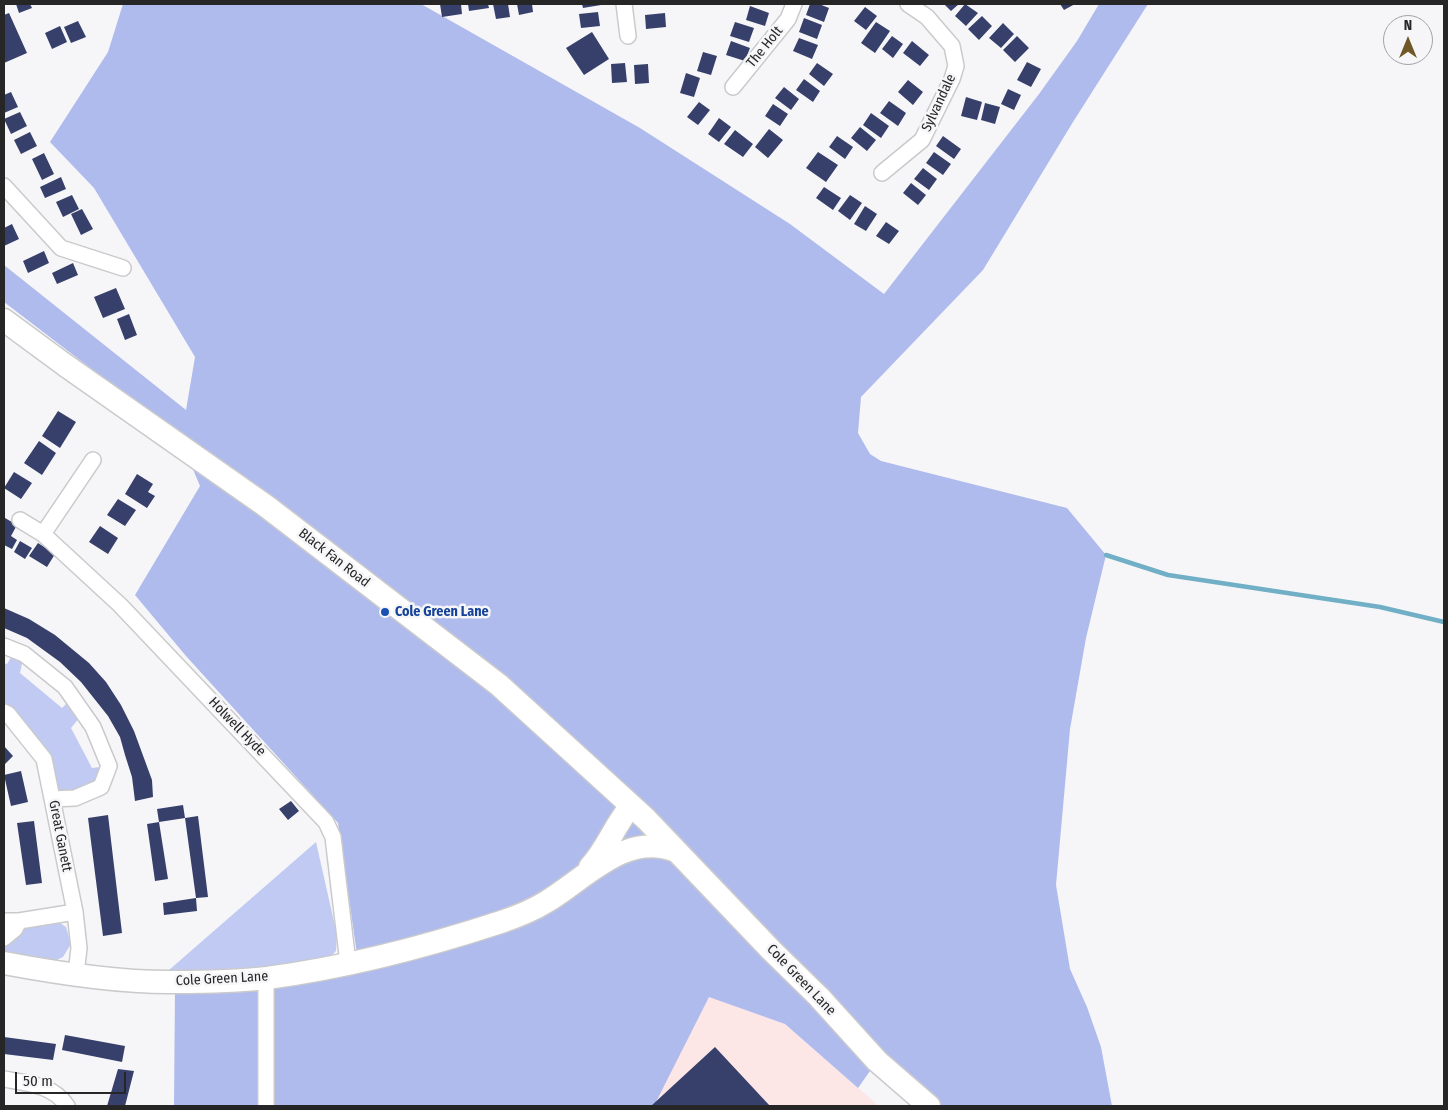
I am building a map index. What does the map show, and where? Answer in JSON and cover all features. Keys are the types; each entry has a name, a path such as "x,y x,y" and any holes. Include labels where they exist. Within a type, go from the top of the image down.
{"main road":[{"name":"Black Fan Road","path":"4,320 266,506 483,673 639,812"},
{"name":"Cole Green Lane","path":"574,883 599,858 619,821 639,812 771,950 819,997 877,1061 929,1106"},
{"name":"Cole Green Lane","path":"4,963 76,974 175,982 266,978 348,963 469,933 545,903 621,852 638,846 653,845 676,850"}],"street":[{"path":"624,4 628,36"},
{"name":"The Holt","path":"733,87 788,18 794,4"},
{"name":"Sylvandale","path":"882,173 922,140 952,79 956,66 952,46 927,17 908,4"},
{"path":"4,186 61,248 123,268"},
{"path":"43,534 93,460"},
{"name":"Holwell Hyde","path":"20,520 43,534 120,605 326,822 333,837 348,963"},
{"path":"4,646 24,654 65,688 93,727 109,766 101,787 74,798 52,799"},
{"name":"Great Ganett","path":"4,712 8,714 44,759 75,912 79,948 76,974"},
{"path":"4,938 16,929 11,921 75,912"},
{"path":"266,978 266,1106"},
{"path":"4,1079 50,1090 61,1097 67,1106"}],"shaded area":[{"path":"123,4 421,4 640,128 790,224 884,294 1039,94 1077,41 1099,4 1148,4 1073,122 983,270 861,397 858,433 870,454 881,461 1067,508 1106,555 1086,638 1070,729 1056,885 1070,969 1087,1007 1101,1047 1112,1106 930,1106 877,1061 858,1088 785,1024 709,997 654,1106 174,1106 175,988 359,968 338,823 186,656 135,595 200,486 179,436 4,302 4,265 186,410 195,357 94,188 50,142 108,52"},
{"path":"15,651 24,654 20,673 62,708 72,698 83,713 71,728 92,768 109,766 101,787 52,799 44,759 4,712 4,663 7,664"},
{"path":"316,842 337,935 336,951 329,958 229,971 189,972 169,970"},
{"path":"54,919 66,927 71,944 63,957 52,962 4,952 4,925"},
{"path":"709,996 785,1024 879,1106 654,1106"}],"building":[{"path":"16,4 30,4 32,8 19,13"},
{"path":"440,4 461,4 462,14 442,17"},
{"path":"468,4 488,4 489,8 469,11"},
{"path":"493,4 508,4 510,17 496,19"},
{"path":"517,4 532,4 533,12 519,15"},
{"path":"582,4 601,4 601,5 583,8"},
{"path":"810,4 819,4 829,8 824,22 806,15"},
{"path":"944,4 959,4 951,11"},
{"path":"965,4 978,13 966,26 955,16"},
{"path":"1060,4 1075,4 1064,10"},
{"path":"750,6 769,13 765,26 746,20"},
{"path":"865,7 877,16 866,30 854,21"},
{"path":"598,12 600,26 581,28 579,14"},
{"path":"9,13 27,53 4,63 4,15"},
{"path":"665,13 666,27 646,29 645,15"},
{"path":"982,16 992,26 979,40 968,29"},
{"path":"804,18 822,25 817,39 799,32"},
{"path":"78,21 86,37 71,43 64,27"},
{"path":"735,22 754,28 749,42 730,36"},
{"path":"876,22 890,31 875,53 861,43"},
{"path":"1003,23 1014,34 1001,48 989,38"},
{"path":"60,26 67,42 52,49 45,33"},
{"path":"592,32 609,59 584,75 566,48"},
{"path":"892,36 903,44 893,58 882,49"},
{"path":"1017,36 1029,48 1015,62 1003,50"},
{"path":"799,38 818,45 812,59 793,51"},
{"path":"731,41 750,48 745,61 726,55"},
{"path":"912,41 929,55 920,66 903,53"},
{"path":"703,52 717,56 711,75 697,71"},
{"path":"1027,62 1041,69 1031,87 1017,80"},
{"path":"625,63 627,82 612,83 611,64"},
{"path":"817,63 833,74 824,86 809,74"},
{"path":"648,64 649,83 635,84 634,65"},
{"path":"686,73 700,78 694,97 680,93"},
{"path":"804,79 820,91 813,102 796,90"},
{"path":"908,80 923,92 913,105 898,92"},
{"path":"784,87 799,99 791,110 775,98"},
{"path":"1008,89 1021,95 1014,110 1001,104"},
{"path":"11,92 18,107 4,113 4,95"},
{"path":"966,97 982,102 977,120 961,116"},
{"path":"889,101 906,113 898,126 880,113"},
{"path":"699,102 710,110 698,125 687,117"},
{"path":"985,103 1000,107 995,124 981,120"},
{"path":"773,104 788,114 780,126 765,116"},
{"path":"20,112 27,126 11,134 4,119"},
{"path":"871,113 889,126 881,138 863,125"},
{"path":"719,118 731,127 719,142 708,134"},
{"path":"860,127 876,140 867,151 851,138"},
{"path":"769,129 783,140 768,158 755,147"},
{"path":"735,130 753,144 743,157 724,144"},
{"path":"30,132 37,146 21,154 14,140"},
{"path":"837,136 853,147 845,159 829,147"},
{"path":"943,136 961,149 954,159 936,146"},
{"path":"818,152 838,165 826,182 806,168"},
{"path":"934,152 951,164 943,175 926,163"},
{"path":"44,153 54,174 42,180 32,159"},
{"path":"923,168 937,179 929,190 914,179"},
{"path":"61,177 66,189 45,198 40,187"},
{"path":"911,183 926,195 918,205 903,193"},
{"path":"824,187 841,198 833,210 816,198"},
{"path":"72,195 79,209 63,217 56,202"},
{"path":"850,195 862,203 850,220 838,211"},
{"path":"865,206 877,214 866,231 854,224"},
{"path":"82,209 93,229 81,235 71,214"},
{"path":"886,222 899,231 889,244 876,236"},
{"path":"12,224 19,239 4,246 4,228"},
{"path":"44,251 49,263 28,273 23,261"},
{"path":"73,263 78,275 57,284 52,273"},
{"path":"116,288 125,309 103,318 94,297"},
{"path":"129,314 137,335 125,340 117,319"},
{"path":"58,411 76,422 60,448 42,436"},
{"path":"39,441 56,453 42,475 24,463"},
{"path":"14,472 32,483 21,499 4,488"},
{"path":"137,474 153,484 148,492 155,496 147,508 125,494"},
{"path":"118,499 136,510 125,526 107,515"},
{"path":"5,518 17,525 11,536 17,540 12,549 4,545"},
{"path":"100,526 118,538 108,554 89,542"},
{"path":"20,541 32,548 25,559 14,552"},
{"path":"38,543 55,554 47,567 29,556"},
{"path":"4,608 29,619 55,635 89,663 106,682 121,705 134,731 152,780 153,797 135,801 132,777 120,737 108,716 81,682 60,662 27,638 4,628"},
{"path":"4,746 13,756 4,765"},
{"path":"21,771 28,802 11,806 4,775"},
{"path":"291,801 299,811 288,820 279,809"},
{"path":"183,805 185,818 159,822 157,809"},
{"path":"108,815 122,933 103,936 88,818"},
{"path":"198,816 208,897 196,898 185,818"},
{"path":"34,821 42,883 26,885 17,823"},
{"path":"159,822 168,879 155,881 147,824"},
{"path":"196,898 197,911 164,915 163,903"},
{"path":"65,1035 125,1046 122,1062 62,1050"},
{"path":"4,1037 56,1044 53,1060 4,1054"},
{"path":"715,1047 770,1106 651,1106"},
{"path":"118,1069 134,1071 125,1106 107,1106"}],"waterway":[{"path":"1106,555 1168,575 1380,607 1444,622"}],"place":[{"name":"Cole Green Lane","path":"385,612"}]}
